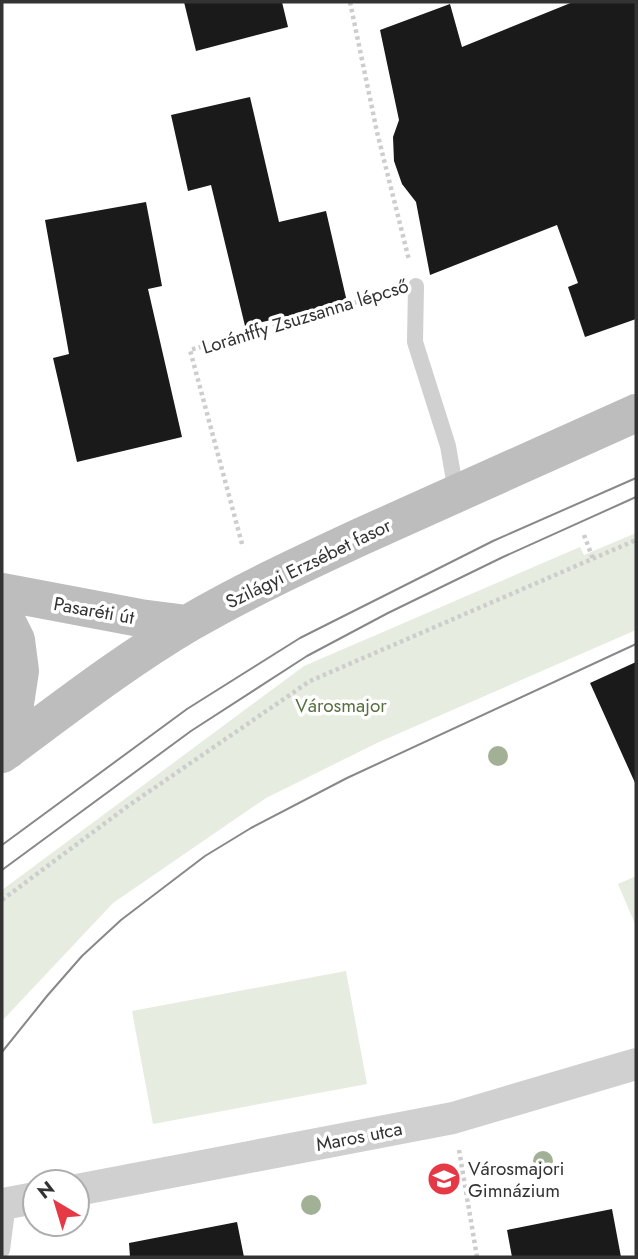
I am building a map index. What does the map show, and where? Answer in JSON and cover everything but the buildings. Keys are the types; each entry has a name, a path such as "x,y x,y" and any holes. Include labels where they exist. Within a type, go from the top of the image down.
{"main road":[{"name":"Szilágyi Erzsébet fasor","path":"5,752 119,668 187,624 275,577 456,492 636,413"},
{"name":"Pasaréti út","path":"2,592 187,624"},
{"path":"2,612 16,640 20,671 5,752"}],"street":[{"name":"Maros utca","path":"91,1187 453,1118 636,1064"}],"lane":[{"path":"416,286 415,342 448,446 456,492"},
{"path":"2,1250 21,1203"}],"path":[{"name":"Lorántffy Zsuzsanna lépcső","path":"242,544 190,350 416,286 377,132 350,2"},
{"path":"583,535 593,559"},
{"path":"2,900 128,806 310,681 636,540"},
{"path":"453,1118 477,1257"}],"green space":[{"name":"Városmajor","path":"636,533 636,630 379,742 266,798 113,903 2,1021 2,890 304,666 580,547 584,555"},
{"path":"636,876 636,926 618,884"},
{"path":"346,971 367,1084 153,1124 132,1011"}],"tram line":[{"path":"2,845 187,709 300,638 493,541 636,478"},
{"path":"2,870 191,731 307,656 503,557 636,497"},
{"path":"2,1052 82,956 121,920 205,856 251,828 347,778 636,644"}],"place":[{"name":"Városmajori Gimnázium","path":"444,1179"}]}
